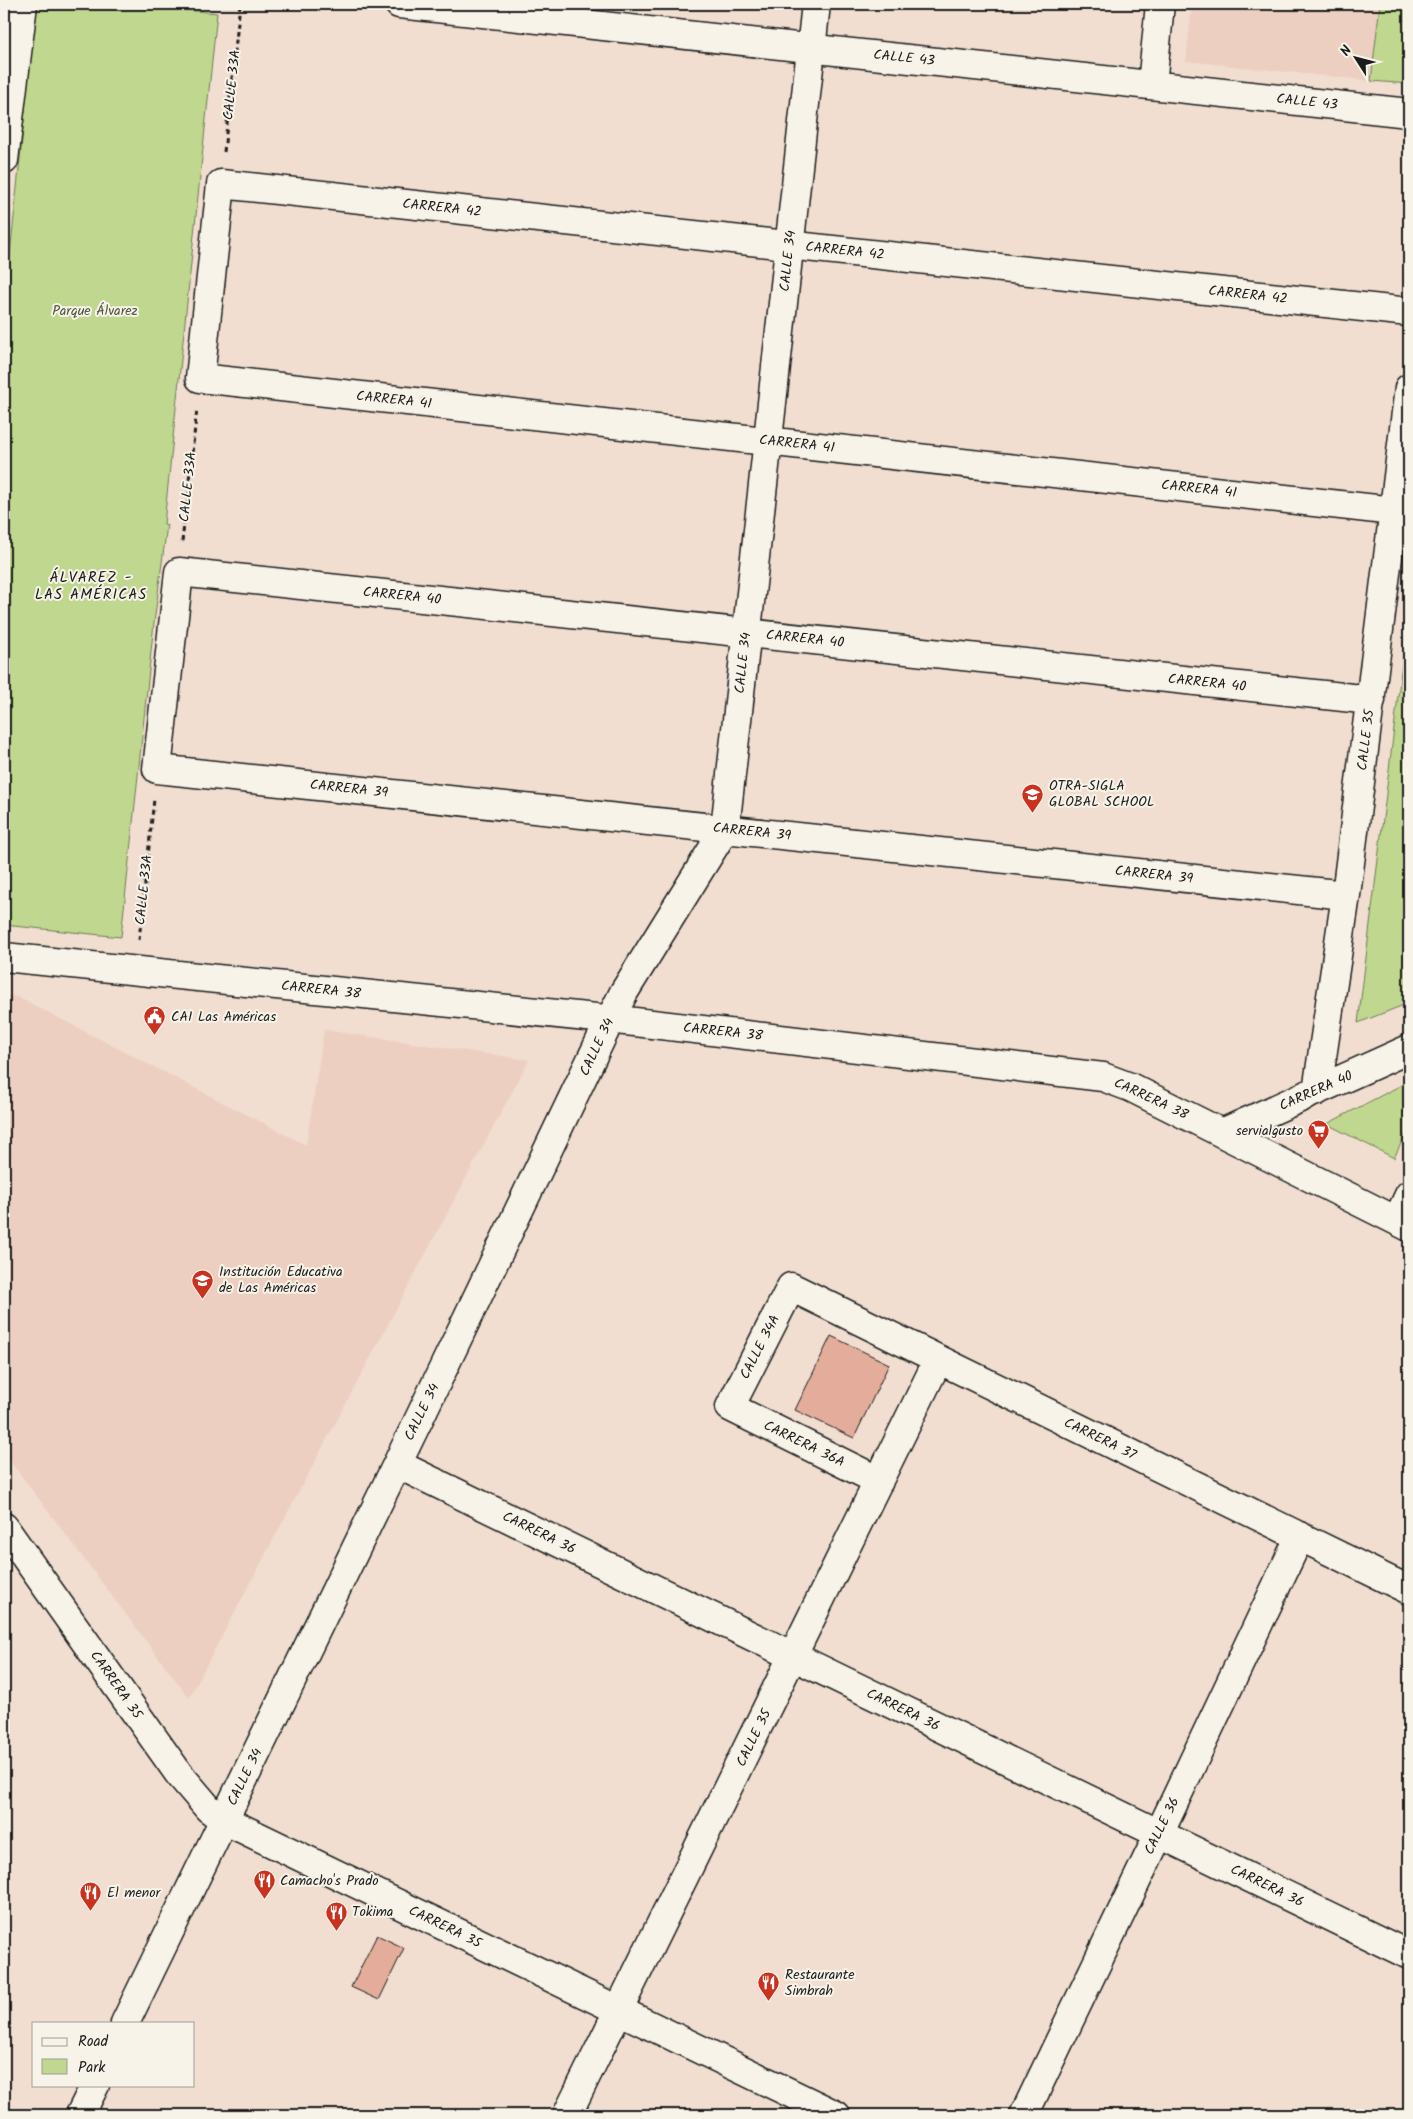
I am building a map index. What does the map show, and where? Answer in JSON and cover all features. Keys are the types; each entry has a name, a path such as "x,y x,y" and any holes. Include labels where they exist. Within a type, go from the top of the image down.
{"street":[{"path":"4,160 23,4"},
{"name":"CALLE 43","path":"400,4 1409,113"},
{"name":"CALLE 34","path":"125,2022 624,992 725,829 816,4"},
{"path":"1152,85 1160,4"},
{"path":"200,378 221,184"},
{"name":"CARRERA 42","path":"221,184 1409,312"},
{"name":"CARRERA 41","path":"200,378 1394,511"},
{"name":"CALLE 35","path":"1317,1091 1346,895 1409,388"},
{"path":"157,769 179,572"},
{"name":"CARRERA 40","path":"179,572 1371,700"},
{"name":"CARRERA 39","path":"157,769 1346,895"},
{"name":"CARRERA 38","path":"4,957 610,1020 1104,1077 1130,1087 1403,1224"},
{"name":"CARRERA 40","path":"1222,1133 1409,1049"},
{"path":"1403,1224 1409,1195"},
{"name":"CARRERA 37","path":"791,1287 1409,1590"},
{"name":"CALLE 34A","path":"730,1407 791,1287"},
{"name":"CALLE 35","path":"567,2115 794,1657 938,1360"},
{"name":"CARRERA 36A","path":"730,1407 879,1481"},
{"name":"CARRERA 36","path":"397,1464 1409,1955"},
{"name":"CARRERA 35","path":"4,1527 179,1774 208,1808 224,1820 836,2115"},
{"name":"CALLE 36","path":"1024,2115 1300,1536"},
{"path":"80,2115 94,2086"}],"path":[{"name":"CALLE 33A","path":"221,184 240,4"},
{"name":"CALLE 33A","path":"179,572 200,378"},
{"name":"CALLE 33A","path":"135,971 157,769"}],"shaded area":[{"path":"1192,4 1380,4 1371,81 1186,61"},
{"name":"Institución Educativa de Las Américas","path":"4,995 18,997 306,1145 324,1030 529,1060 189,1698 4,1453"}],"green space":[{"name":"Parque Álvarez","path":"36,4 127,4 217,13 164,524 167,525 154,623 121,937 4,925 4,313"},
{"path":"1380,4 1409,4 1409,84 1371,81"},
{"path":"1409,606 1409,1003 1358,1023"},
{"path":"1409,1081 1409,1127 1394,1158 1327,1124"}],"building":[{"path":"831,1336 889,1364 854,1438 795,1410"},
{"path":"377,1935 404,1948 379,2000 351,1987"}],"place":[{"name":"OTRA-SIGLA GLOBAL SCHOOL","path":"1033,813"},
{"name":"CAI Las Américas","path":"155,1036"},
{"name":"servialgusto","path":"1319,1150"},
{"name":"Institución Educativa de Las Américas","path":"203,1299"},
{"name":"Camacho's Prado","path":"264,1900"},
{"name":"El menor","path":"91,1912"},
{"name":"Tokima","path":"336,1931"},
{"name":"Restaurante Simbrah","path":"769,2002"}],"district":[{"name":"ÁLVAREZ - LAS AMÉRICAS","path":"91,586"}]}
